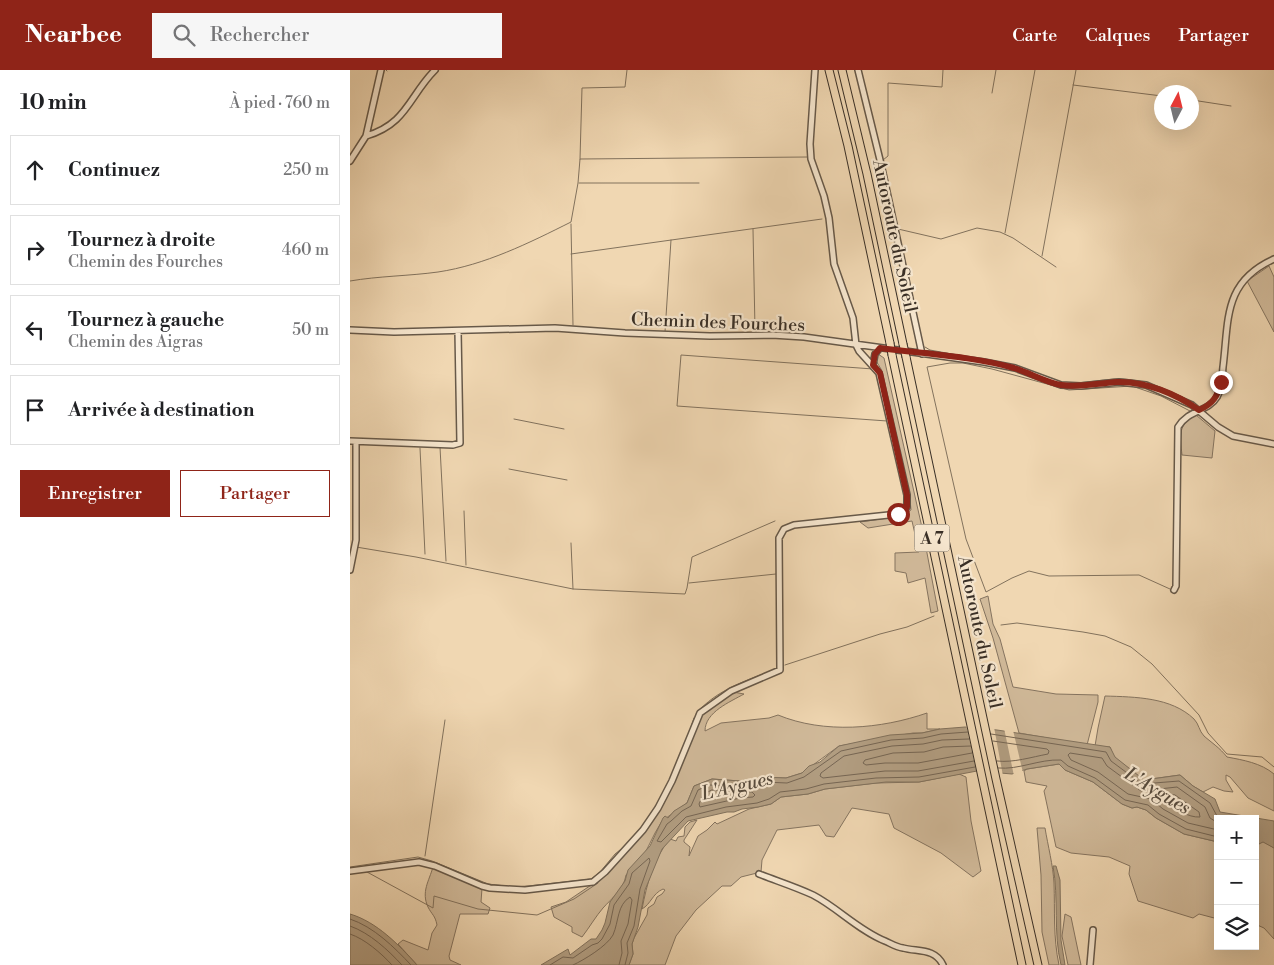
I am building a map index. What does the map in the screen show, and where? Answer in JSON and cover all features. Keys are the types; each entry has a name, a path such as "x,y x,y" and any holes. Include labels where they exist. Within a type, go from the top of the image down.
{"highway":[{"name":"Autoroute du Soleil","path":"829,70 848,146 1022,965"},
{"name":"Autoroute du Soleil","path":"842,70 865,165 996,779 1038,965"}],"street":[{"path":"350,161 366,136 381,70"},
{"path":"366,136 387,127 400,116 409,106 426,79 435,70"},
{"path":"350,871 419,862 435,866 482,886 517,890 593,882 605,872 642,830 658,808 672,781 697,716 731,691 780,670 779,538 784,529 794,525 898,514 907,507 907,495 880,373 859,351 856,344 853,318 834,264 829,218 824,196 811,158 810,144 815,70"},
{"path":"858,70 881,164 919,353"},
{"path":"1174,590 1176,586 1178,427 1190,414 1211,403 1217,396 1220,388 1232,301 1245,277 1274,259"},
{"name":"Chemin des Fourches","path":"350,330 378,332 554,328 691,336 772,335 856,344 1015,368 1061,385 1134,383 1156,389 1199,410 1218,427 1233,436 1274,444"},
{"path":"350,570 356,540 353,441 453,445 460,443 458,330"},
{"path":"873,365 875,354 880,348"},
{"path":"759,874 813,895 871,936 903,948 932,953 938,957 943,965"},
{"path":"1090,965 1093,930"}],"shaded area":[{"path":"1269,266 1274,277 1274,332 1247,281"},
{"path":"878,354 884,358 923,532 938,611 931,613 925,578 908,583 906,573 895,571 895,553 919,552 912,521 868,528 860,522 902,516 911,510 881,369 875,359"},
{"path":"1196,415 1215,431 1212,458 1182,455 1181,432 1186,423"},
{"path":"988,596 993,624 1000,639 1013,687 1056,694 1098,695 1098,702 1087,745 1019,733 993,638 980,599"},
{"path":"733,692 744,694 719,708 709,718 705,731 721,723 769,718 778,715 814,725 852,727 891,723 927,713 927,729 940,729 839,746 802,773 786,778 761,777 757,780 740,781 712,779 694,786 687,803 662,821 646,851 626,875 620,889 600,911 582,937 572,932 572,927 554,917 551,907 566,902 606,875 644,832 669,793 702,715"},
{"path":"1105,696 1164,702 1185,712 1196,721 1204,736 1227,757 1258,765 1274,774 1274,811 1248,798 1230,777 1226,775 1226,780 1233,792 1213,787 1203,792 1180,775 1144,780 1114,757 1110,747 1095,746"},
{"path":"1059,764 1065,770 1093,782 1122,804 1146,810 1184,834 1214,841 1214,918 1199,914 1193,918 1138,901 1129,874 1130,866 1109,857 1071,853 1056,847 1044,791 1047,786 1026,782 1024,771"},
{"path":"959,774 966,777 971,821 981,871 973,877 941,853 894,828 889,814 852,808 834,837 826,836 819,825 777,830 762,860 761,872 741,877 731,886 722,886 696,910 676,936 665,965 629,965 633,954 632,944 634,938 647,915 648,908 654,904 657,897 665,890 663,889 656,894 642,909 655,863 670,839 676,841 678,837 684,836 685,827 690,822 697,820 684,840 690,847 689,856 698,836 715,822 717,824 749,809 771,804 781,797 876,783 919,782"},
{"path":"1037,828 1045,828 1052,862 1055,934 1059,965 1049,965 1042,932 1041,875"},
{"path":"1263,841 1274,848 1274,939 1264,928 1259,926 1259,844"},
{"path":"433,867 482,888 481,902 490,908 488,914 460,914 449,956 450,960 461,965 417,965 398,944 403,940 428,950 432,933 437,925 425,896"},
{"path":"1065,914 1071,917 1081,965 1068,965 1062,936"}],"water":[{"name":"L'Aygues","path":"965,727 997,730 1110,747 1115,757 1144,780 1180,775 1193,786 1215,799 1220,812 1238,815 1214,815 1214,841 1184,834 1146,810 1122,804 1093,782 1065,770 1059,764 1027,769 1012,774 977,771 919,782 886,782 825,789 808,794 781,797 771,804 688,821 662,849 645,890 638,927 632,944 633,954 629,965 541,965 568,949 570,955 591,939 596,939 605,923 610,902 625,881 628,870 650,846 663,818 665,816 668,818 674,811 687,803 694,786 712,779 740,781 757,780 761,777 786,778 802,773 809,766 820,762 839,746 890,735 922,733"},
{"path":"1259,818 1274,821 1274,848 1263,842 1259,844"},
{"path":"1053,866 1056,866 1060,880 1061,940 1065,965 1061,965 1059,953"},
{"path":"350,914 378,928 395,942 417,965 350,965"}],"pier":[{"path":"966,725 994,727 1003,776 977,774"},
{"path":"1004,728 1013,730 1023,773 1014,776"}],"waterway":[{"path":"580,159 582,88 625,87 627,70"},
{"path":"883,160 888,156 888,83 942,87 943,70"},
{"path":"992,93 996,70"},
{"path":"1005,233 1035,70"},
{"path":"1042,256 1076,70"},
{"path":"1073,85 1154,95"},
{"path":"1199,101 1231,106"},
{"path":"350,281 455,269 490,259 571,222 580,159 809,157"},
{"path":"579,183 699,183"},
{"path":"571,254 822,219"},
{"path":"571,224 573,325"},
{"path":"898,229 941,239 977,228 1000,232 1013,238 1056,267"},
{"path":"753,229 755,329"},
{"path":"665,332 671,240"},
{"path":"557,331 568,331"},
{"path":"925,347 930,350 1012,365"},
{"path":"873,369 681,355 677,406 887,421"},
{"path":"1170,589 1139,575 1049,576 1029,571 986,592 966,539 927,367 963,363 1069,390 1132,386 1161,396 1190,411"},
{"path":"1071,383 1114,379 1134,380 1162,388 1190,401"},
{"path":"1205,411 1216,422"},
{"path":"514,419 564,429"},
{"path":"1268,440 1274,441"},
{"path":"440,447 446,561"},
{"path":"420,448 425,554"},
{"path":"509,469 567,480"},
{"path":"464,511 466,565"},
{"path":"356,547 416,557 573,589 685,594 692,557 775,521"},
{"path":"571,543 573,589"},
{"path":"689,583 776,574"},
{"path":"785,665 907,627 934,616"},
{"path":"1001,625 1017,623 1083,632 1105,636 1131,647 1152,664 1199,715 1208,733 1227,754 1262,757 1274,767"},
{"path":"696,714 704,705 723,692 778,668"},
{"path":"688,736 694,718"},
{"path":"425,856 445,720"},
{"path":"350,867 418,857 488,884 514,887 528,886 591,879 625,846"},
{"path":"367,872 433,908 434,896 478,909 537,915 574,899 598,883"}],"route":[{"path":"898,514 907,507 907,495 880,373 873,365 875,354 880,348 1015,368 1051,383 1061,385 1081,386 1119,382 1146,385 1192,405 1199,410 1215,400 1221,382"}]}
